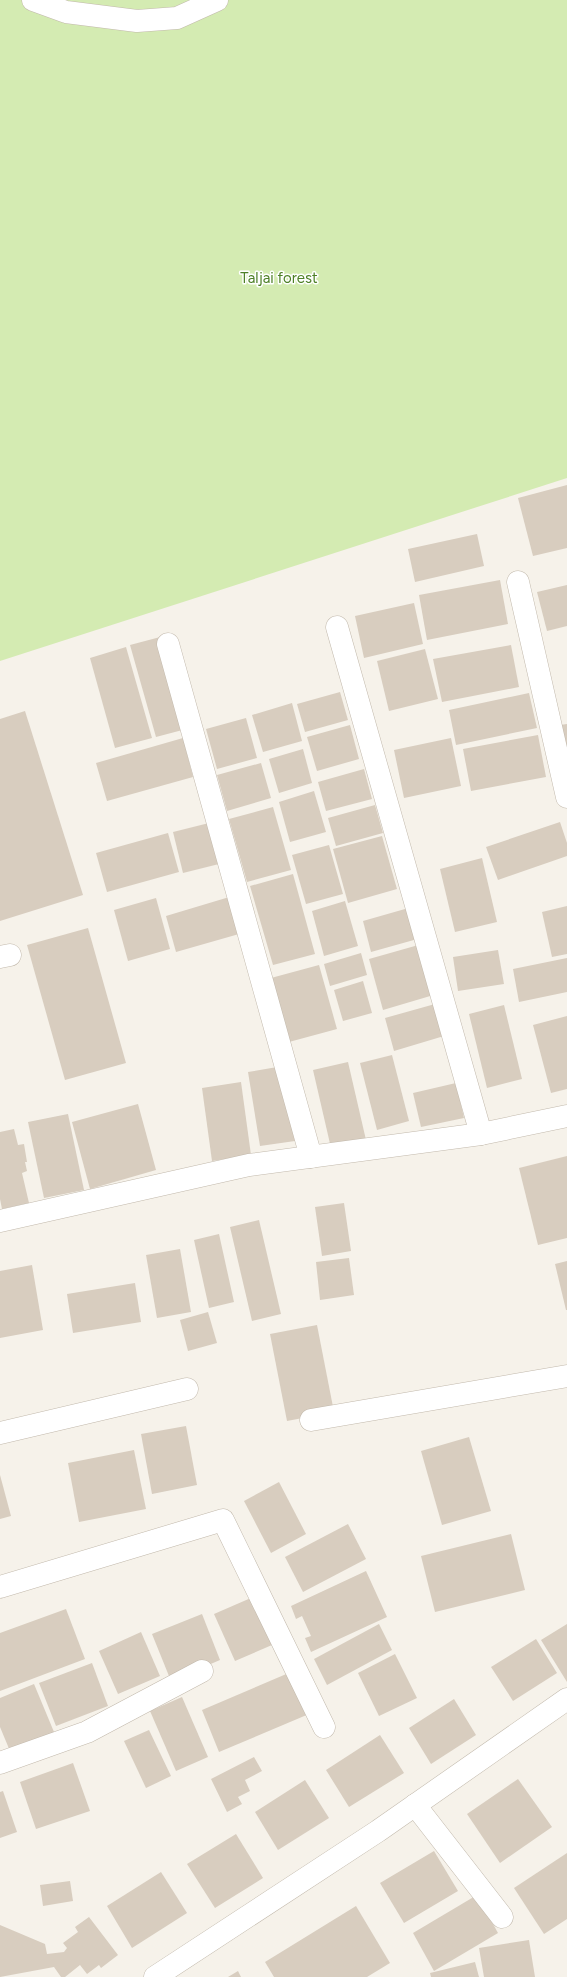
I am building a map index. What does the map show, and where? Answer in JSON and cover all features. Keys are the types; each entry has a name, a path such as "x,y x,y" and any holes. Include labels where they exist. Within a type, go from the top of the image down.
{"street":[{"path":"33,0 66,12 137,21 177,18 217,0"},
{"path":"518,582 567,797"},
{"path":"336,627 481,1134"},
{"path":"168,644 310,1157"},
{"path":"0,1221 249,1165 481,1134 567,1116"},
{"path":"312,1420 567,1376"},
{"path":"0,1433 187,1389"},
{"path":"0,1587 223,1520 324,1727"},
{"path":"0,1763 87,1732 202,1671"},
{"path":"156,1977 416,1805 567,1699"},
{"path":"416,1805 502,1917"}],"green space":[{"name":"Taljai forest","path":"0,0 567,0 567,478 0,661"}],"building":[{"path":"567,485 567,548 533,556 518,498"},
{"path":"477,534 484,566 415,582 408,549"},
{"path":"500,580 508,624 427,640 419,595"},
{"path":"567,585 567,626 547,631 537,592"},
{"path":"414,603 423,644 364,658 355,616"},
{"path":"164,636 190,728 156,737 130,645"},
{"path":"511,645 519,687 442,702 433,659"},
{"path":"126,647 152,738 115,748 90,658"},
{"path":"425,649 438,699 389,711 377,661"},
{"path":"340,692 348,720 305,732 297,704"},
{"path":"529,693 537,728 456,745 449,710"},
{"path":"292,703 302,741 263,752 252,715"},
{"path":"25,711 83,895 0,921 0,719"},
{"path":"246,718 257,758 217,769 206,729"},
{"path":"567,724 567,754 560,725"},
{"path":"350,725 359,759 317,771 307,737"},
{"path":"538,735 546,777 471,791 463,749"},
{"path":"183,738 193,777 107,801 96,763"},
{"path":"451,738 461,786 404,798 394,750"},
{"path":"303,749 312,783 279,793 269,759"},
{"path":"261,763 271,798 227,811 217,775"},
{"path":"364,769 372,799 326,811 318,782"},
{"path":"314,791 326,832 290,842 279,802"},
{"path":"375,805 383,833 336,846 328,818"},
{"path":"273,807 291,870 247,882 229,819"},
{"path":"213,822 223,863 183,873 173,832"},
{"path":"560,822 567,843 567,856 498,880 486,847"},
{"path":"168,833 179,872 107,892 96,853"},
{"path":"382,836 397,889 348,903 333,849"},
{"path":"329,845 343,894 306,904 292,855"},
{"path":"482,858 497,922 455,932 440,869"},
{"path":"293,874 315,954 273,965 250,886"},
{"path":"236,895 246,932 176,952 166,916"},
{"path":"156,898 170,949 128,961 114,910"},
{"path":"345,901 358,946 324,956 312,911"},
{"path":"567,906 567,954 552,957 542,912"},
{"path":"412,907 421,938 371,952 363,921"},
{"path":"88,928 126,1063 65,1080 27,945"},
{"path":"422,944 437,994 383,1010 369,959"},
{"path":"498,950 504,984 458,991 453,957"},
{"path":"361,953 367,975 330,986 324,964"},
{"path":"567,958 567,992 519,1002 513,969"},
{"path":"319,965 337,1029 289,1042 271,978"},
{"path":"363,981 372,1013 343,1021 334,990"},
{"path":"435,1004 444,1036 394,1051 385,1018"},
{"path":"504,1005 522,1079 487,1088 469,1014"},
{"path":"567,1016 567,1089 551,1093 533,1025"},
{"path":"392,1055 409,1121 377,1130 360,1063"},
{"path":"348,1062 366,1140 331,1148 313,1070"},
{"path":"283,1066 295,1141 260,1146 248,1072"},
{"path":"241,1082 251,1155 212,1161 202,1088"},
{"path":"456,1083 464,1118 421,1127 413,1093"},
{"path":"138,1104 156,1170 90,1189 72,1122"},
{"path":"68,1114 84,1190 44,1198 28,1122"},
{"path":"14,1129 18,1145 24,1144 27,1171 22,1173 29,1203 2,1209 0,1199 0,1132"},
{"path":"567,1156 567,1238 538,1245 519,1168"},
{"path":"344,1203 351,1251 322,1256 315,1207"},
{"path":"259,1220 281,1314 252,1321 230,1227"},
{"path":"219,1234 234,1302 209,1308 194,1240"},
{"path":"180,1249 191,1312 157,1318 146,1255"},
{"path":"349,1258 354,1295 320,1300 316,1262"},
{"path":"567,1261 567,1310 566,1310 555,1264"},
{"path":"32,1265 43,1330 0,1338 0,1271"},
{"path":"135,1283 141,1322 73,1333 67,1294"},
{"path":"208,1312 217,1343 188,1351 180,1320"},
{"path":"317,1325 334,1412 287,1421 270,1334"},
{"path":"186,1426 197,1485 152,1494 141,1434"},
{"path":"469,1437 491,1511 442,1525 421,1451"},
{"path":"134,1450 146,1509 79,1522 68,1463"},
{"path":"0,1475 11,1516 0,1519"},
{"path":"279,1482 306,1534 271,1553 244,1501"},
{"path":"348,1524 366,1559 303,1592 285,1557"},
{"path":"511,1534 525,1590 435,1612 421,1556"},
{"path":"366,1571 387,1617 311,1652 305,1638 311,1636 302,1616 296,1619 291,1606"},
{"path":"258,1595 279,1642 235,1661 214,1614"},
{"path":"66,1609 85,1659 0,1691 0,1633"},
{"path":"202,1614 220,1660 171,1681 152,1634"},
{"path":"379,1624 392,1650 327,1685 314,1659"},
{"path":"567,1624 567,1682 541,1640"},
{"path":"141,1632 160,1676 118,1694 99,1651"},
{"path":"536,1639 557,1673 513,1701 491,1667"},
{"path":"395,1654 417,1698 379,1716 358,1673"},
{"path":"92,1663 108,1706 56,1726 39,1683"},
{"path":"291,1672 309,1714 219,1752 202,1710"},
{"path":"34,1684 54,1732 10,1751 0,1727 0,1698"},
{"path":"182,1697 208,1757 176,1771 150,1711"},
{"path":"454,1699 476,1735 431,1764 409,1728"},
{"path":"149,1730 171,1776 146,1788 124,1741"},
{"path":"380,1735 404,1773 349,1807 326,1770"},
{"path":"254,1757 262,1771 245,1780 250,1791 238,1797 242,1804 227,1812 211,1779"},
{"path":"73,1763 90,1811 36,1829 20,1782"},
{"path":"518,1779 552,1827 500,1863 467,1814"},
{"path":"305,1780 329,1818 278,1850 255,1812"},
{"path":"3,1791 17,1832 0,1838 0,1792"},
{"path":"236,1834 263,1878 215,1908 187,1864"},
{"path":"434,1851 458,1891 404,1923 380,1883"},
{"path":"567,1853 567,1919 544,1934 514,1888"},
{"path":"161,1872 187,1913 132,1948 107,1906"},
{"path":"70,1881 73,1901 43,1906 40,1885"},
{"path":"477,1895 498,1933 434,1971 413,1933"},
{"path":"356,1906 390,1963 367,1977 274,1977 265,1962"},
{"path":"89,1917 118,1955 101,1968 99,1965 87,1974 80,1965 65,1977 61,1977 54,1967 0,1977 0,1925 45,1944 47,1954 64,1952 67,1948 63,1943 78,1932 75,1927"},
{"path":"529,1940 535,1977 484,1977 479,1948"},
{"path":"475,1962 479,1977 431,1977 430,1973"},
{"path":"238,1971 241,1977 228,1977"}]}
